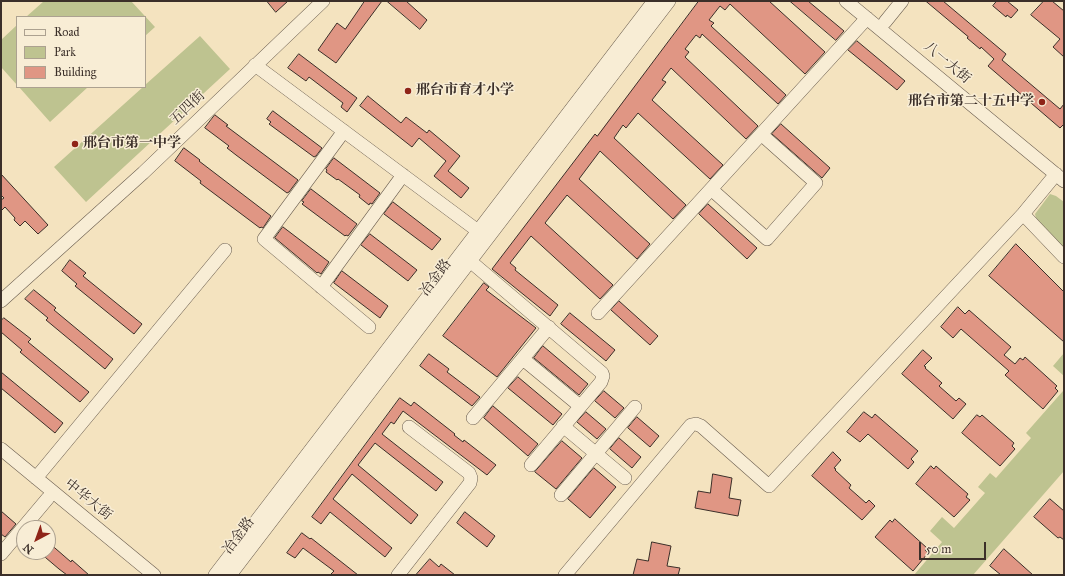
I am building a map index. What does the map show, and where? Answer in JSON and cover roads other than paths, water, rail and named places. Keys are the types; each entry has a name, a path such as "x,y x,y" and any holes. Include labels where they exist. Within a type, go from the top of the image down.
{"street":[{"name":"五四街","path":"1,301 143,173 323,1"},
{"name":"冶金路","path":"215,575 654,1"},
{"name":"冶金路","path":"230,575 668,1"},
{"name":"八一大街","path":"846,1 1061,175"},
{"name":"八一大街","path":"859,1 1061,175"},
{"path":"885,22 902,1"},
{"path":"598,313 866,18"},
{"path":"256,65 478,231"},
{"path":"344,131 264,239 369,328"},
{"path":"711,189 767,239 816,183 761,134"},
{"path":"321,287 403,175"},
{"path":"565,575 691,426 696,424 701,426 768,486 1061,175"},
{"path":"1023,214 1064,258"},
{"path":"36,478 225,250"},
{"path":"470,261 602,372 603,376 601,382 531,464"},
{"path":"473,418 549,327"},
{"path":"523,359 580,406"},
{"path":"561,495 635,407"},
{"path":"564,426 625,478"},
{"path":"398,575 470,483 471,478 469,473 409,427"},
{"name":"中华大街","path":"1,449 154,575"},
{"name":"中华大街","path":"1,460 141,575"},
{"path":"1,554 48,498"}],"place":[{"name":"邢台市育才小学","path":"408,91"},
{"name":"邢台市第二十五中学","path":"1042,102"},
{"name":"邢台市第一中学","path":"75,144"}]}
